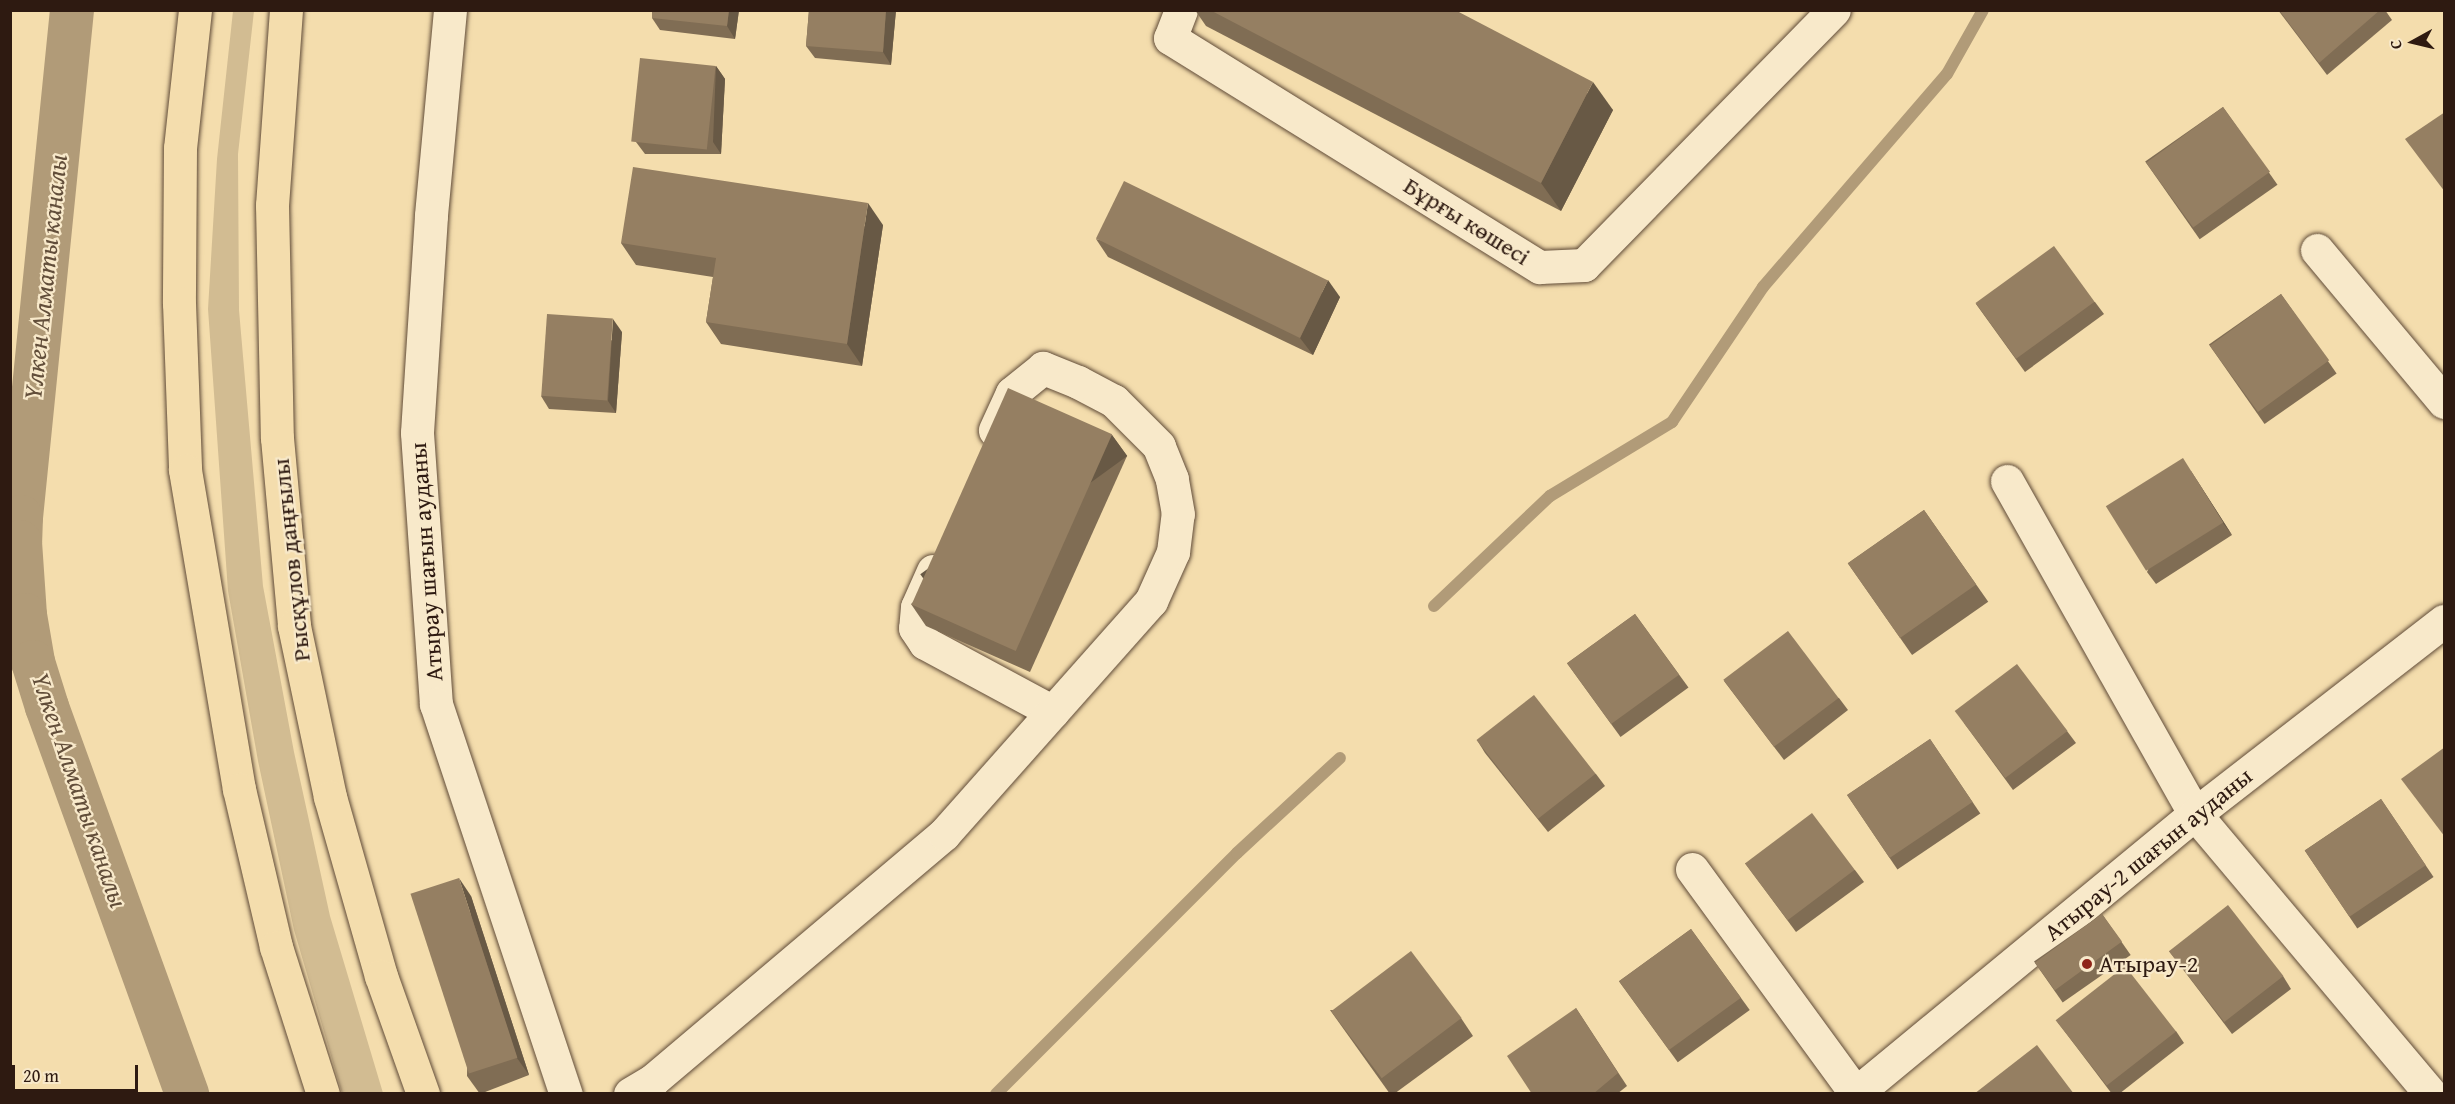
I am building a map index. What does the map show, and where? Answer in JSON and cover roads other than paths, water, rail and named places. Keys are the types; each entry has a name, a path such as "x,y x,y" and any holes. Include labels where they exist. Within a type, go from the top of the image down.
{"main road":[{"path":"195,10 180,148 179,303 185,470 238,789 276,947 323,1094"},
{"name":"Рысқұлов даңғылы","path":"286,10 272,205 277,438 294,626 330,797 381,976 423,1094"}],"street":[{"name":"Атырау шағын ауданы","path":"450,10 431,216 417,433 436,704 566,1094"},
{"name":"Бұрғы көшесі","path":"1181,10 1170,38 1540,267 1584,265 1834,10"},
{"path":"2317,250 2445,402"},
{"path":"630,1094 653,1080 944,834 1151,601 1173,552 1179,514 1172,479 1159,446 1114,401 1078,382 1043,369 1012,393 984,457"},
{"path":"2007,481 2195,814 2431,1094"},
{"path":"945,543 917,607 915,628 925,643 1053,712"},
{"name":"Атырау-2 шағын ауданы","path":"1856,1093 2195,814 2445,621"},
{"path":"1692,869 1856,1093"}],"waterway":[{"name":"Үлкен Алматы каналы","path":"72,10 21,517 20,542 25,615 33,662 47,707 187,1094"},
{"path":"1434,606 1550,496 1672,422 1763,287 1947,74 1983,10"},
{"path":"996,1094 1237,853 1340,758"}],"place":[{"name":"Атырау-2","path":"2087,964"}]}
